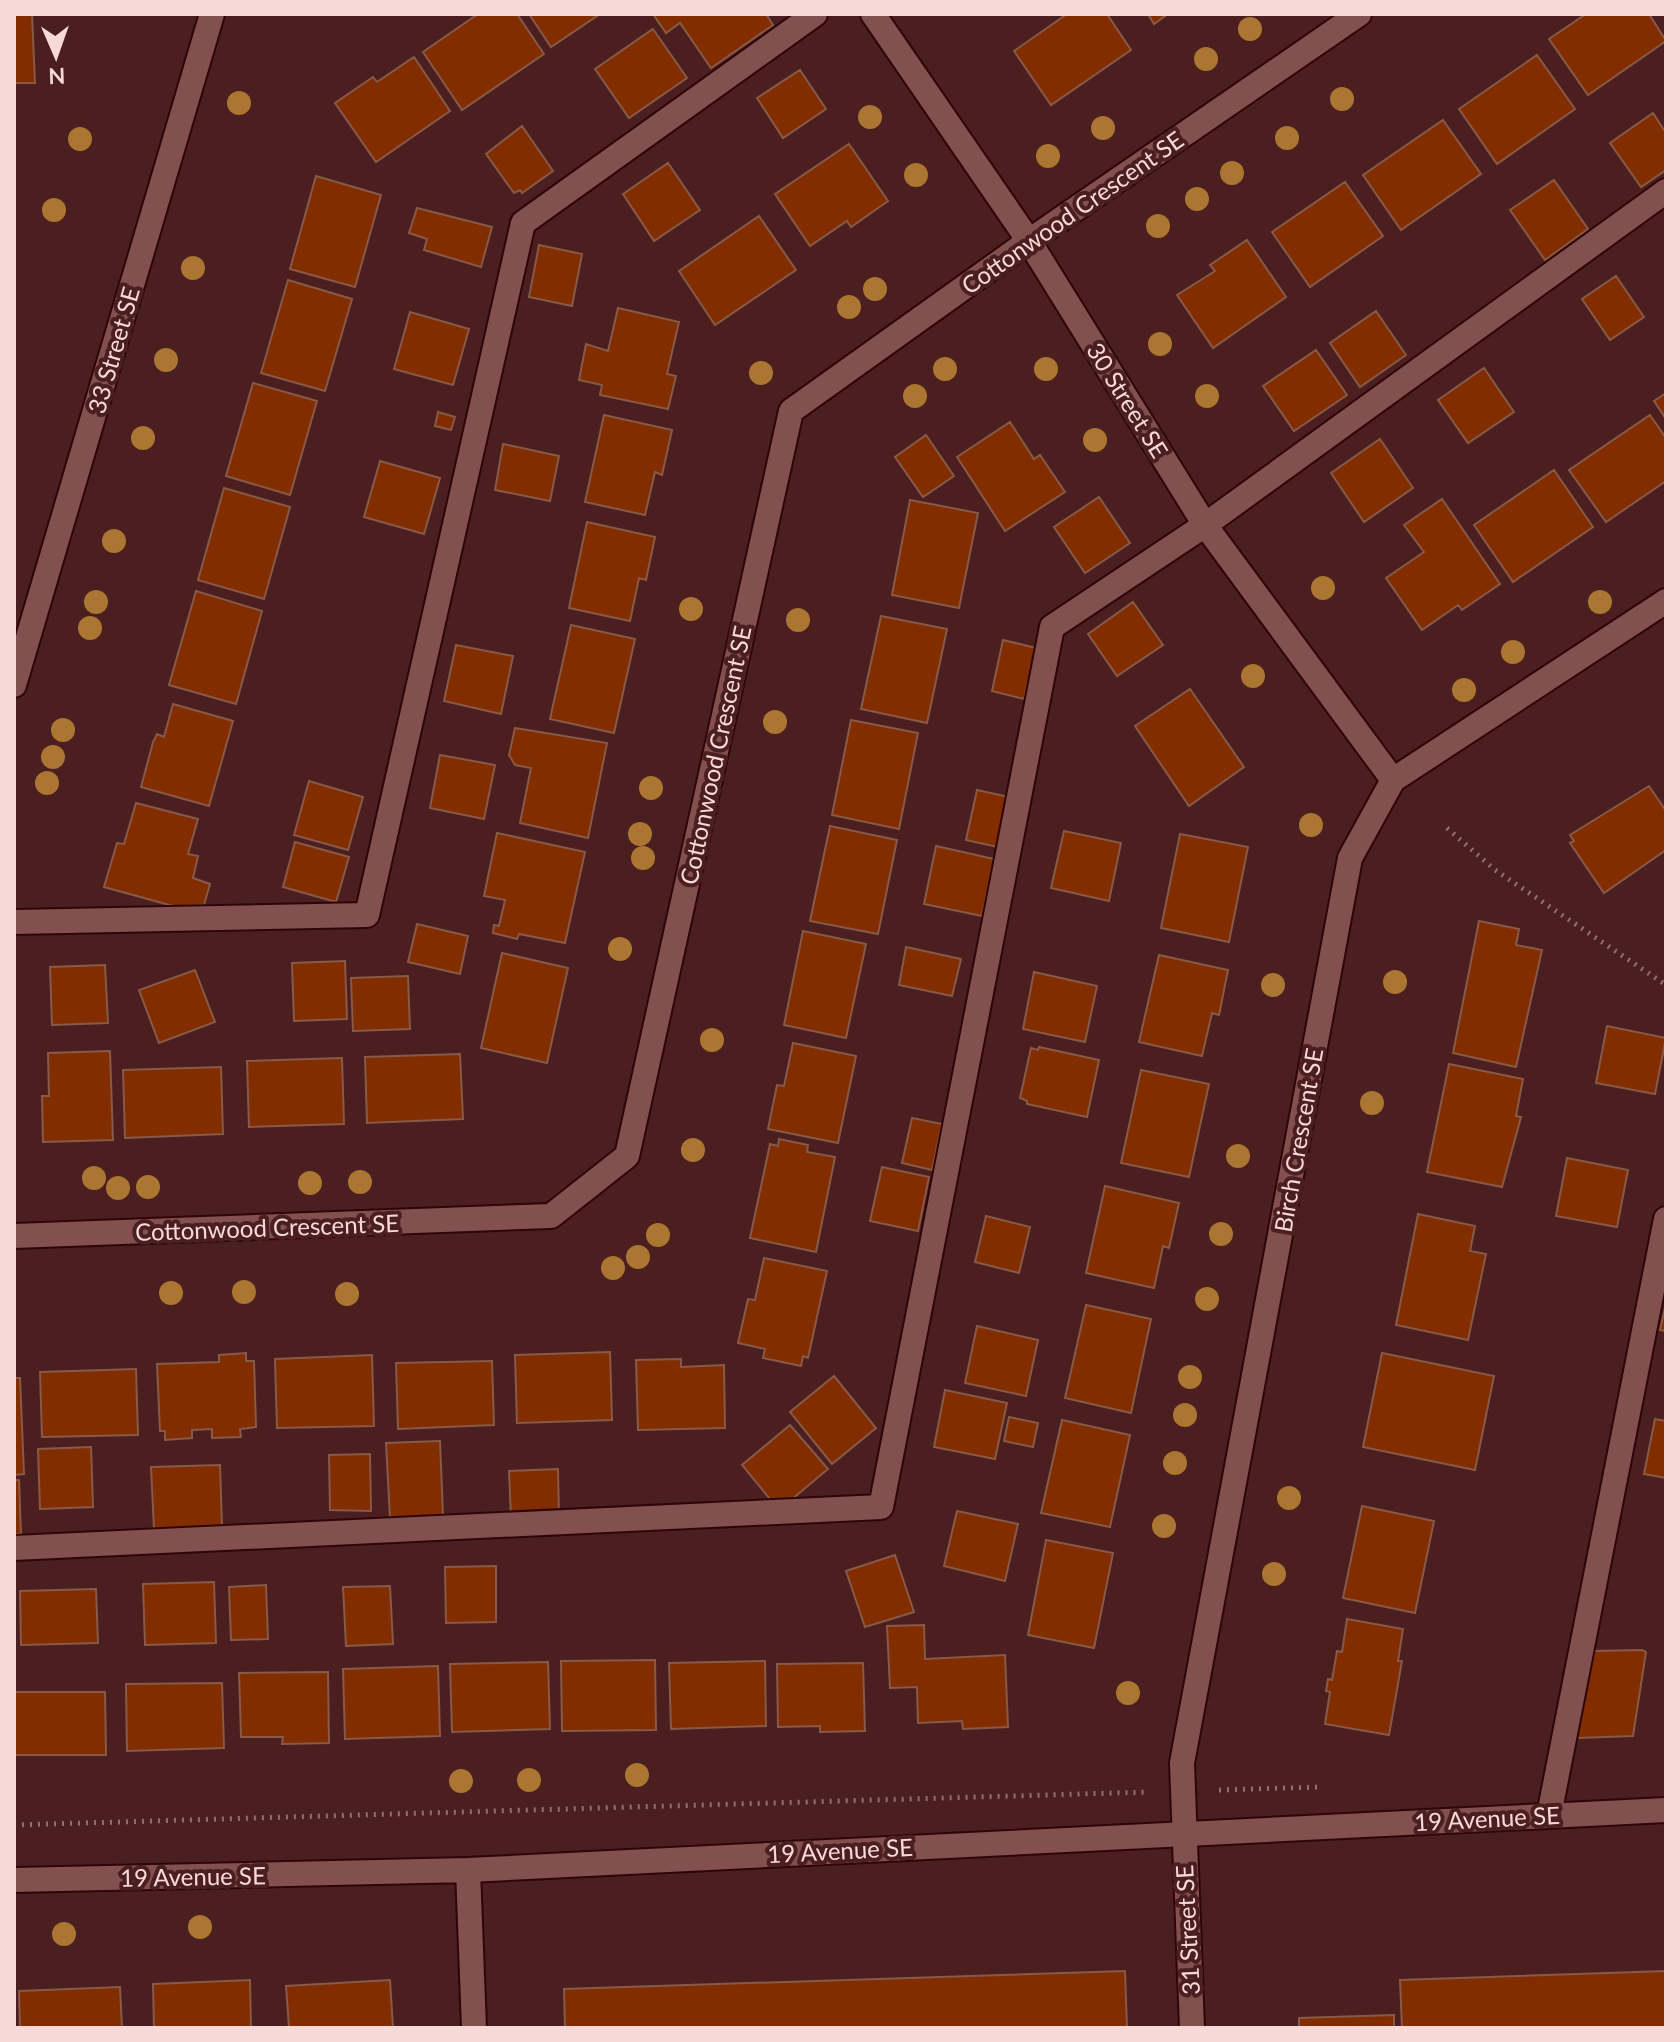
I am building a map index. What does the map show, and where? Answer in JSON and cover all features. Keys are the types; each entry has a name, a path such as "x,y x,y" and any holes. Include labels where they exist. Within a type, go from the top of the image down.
{"street":[{"name":"33 Street SE","path":"14,685 212,14"},
{"path":"14,922 367,915 523,223 815,14"},
{"name":"30 Street SE","path":"873,14 1029,241 1205,525 1393,780"},
{"name":"Cottonwood Crescent SE","path":"14,1236 551,1216 627,1156 791,411 1029,241 1359,14"},
{"path":"14,1548 881,1507 1052,627 1205,525 1666,191"},
{"name":"Birch Crescent SE","path":"1183,1832 1185,1748 1350,858 1393,780 1666,601"},
{"path":"1549,1815 1666,1219"},
{"name":"19 Avenue SE","path":"14,1880 468,1870 1666,1810"},
{"name":"31 Street SE","path":"1183,1832 1192,2028"},
{"path":"468,1870 474,2028"}],"path":[{"path":"1447,828 1495,870 1666,985"},
{"path":"14,1825 1337,1786"}],"building":[{"path":"14,14 32,14 35,83 14,83"},
{"path":"478,14 517,14 544,54 462,110 423,52"},
{"path":"529,14 600,14 551,47"},
{"path":"653,14 766,14 773,25 711,68 680,23 666,33"},
{"path":"1067,14 1107,14 1131,50 1051,105 1014,51"},
{"path":"1148,14 1168,14 1154,24"},
{"path":"1586,14 1649,14 1666,41 1588,95 1549,39"},
{"path":"653,29 687,78 629,118 595,69"},
{"path":"1537,55 1575,109 1497,164 1459,109"},
{"path":"414,57 450,111 376,162 335,103 373,77 377,82"},
{"path":"800,70 826,109 783,138 757,98"},
{"path":"1653,113 1666,133 1666,170 1641,187 1610,143"},
{"path":"1443,120 1481,174 1401,230 1363,175"},
{"path":"522,126 553,171 522,193 520,190 514,193 486,154"},
{"path":"849,144 888,201 851,227 847,221 810,246 775,194"},
{"path":"668,163 700,210 654,241 623,194"},
{"path":"316,176 381,195 355,287 290,269"},
{"path":"1554,180 1588,229 1545,260 1510,210"},
{"path":"1345,182 1383,236 1310,287 1272,232"},
{"path":"417,208 492,227 481,267 424,250 427,239 409,233"},
{"path":"759,216 796,270 715,325 679,271"},
{"path":"1247,240 1286,297 1213,348 1177,295 1215,271 1210,265"},
{"path":"539,245 582,254 572,306 529,297"},
{"path":"1616,276 1644,317 1610,340 1582,299"},
{"path":"288,280 352,299 325,391 261,373"},
{"path":"618,308 679,322 667,374 676,376 668,409 600,395 602,385 579,380 586,344 608,351"},
{"path":"1376,311 1406,355 1360,387 1330,343"},
{"path":"410,312 469,329 453,385 394,369"},
{"path":"1316,350 1347,395 1294,431 1263,386"},
{"path":"1484,368 1514,412 1468,443 1438,400"},
{"path":"253,383 317,401 290,495 226,476"},
{"path":"1666,393 1666,419 1654,401"},
{"path":"438,412 455,417 451,430 435,426"},
{"path":"604,415 672,430 662,475 655,472 645,515 585,502"},
{"path":"1650,415 1666,438 1666,481 1606,522 1569,470"},
{"path":"1010,422 1034,459 1040,455 1065,492 1005,531 957,457"},
{"path":"926,435 954,476 923,497 895,457"},
{"path":"1380,439 1413,488 1364,522 1331,473"},
{"path":"503,444 559,456 550,501 495,490"},
{"path":"380,461 440,478 424,534 364,517"},
{"path":"1554,470 1593,527 1513,582 1474,525"},
{"path":"224,488 290,507 264,599 198,580"},
{"path":"1099,497 1130,543 1085,573 1054,527"},
{"path":"1442,499 1500,584 1462,610 1458,605 1422,630 1386,578 1424,552 1404,525"},
{"path":"910,500 978,513 959,608 892,595"},
{"path":"587,522 655,537 646,580 639,578 630,621 569,608"},
{"path":"196,591 262,611 236,704 169,685"},
{"path":"1133,602 1163,645 1117,676 1088,634"},
{"path":"881,616 947,629 927,723 861,709"},
{"path":"571,625 635,639 614,733 550,719"},
{"path":"1003,640 1036,648 1024,699 992,691"},
{"path":"456,645 513,656 501,714 444,701"},
{"path":"1190,689 1244,767 1189,806 1135,726"},
{"path":"173,704 233,721 209,806 141,787 153,742 157,734 164,737"},
{"path":"851,720 918,733 899,829 832,815"},
{"path":"515,728 607,743 588,838 520,823 531,768 515,765 509,755"},
{"path":"440,755 495,765 484,819 430,808"},
{"path":"309,781 363,797 348,850 294,835"},
{"path":"1649,786 1666,811 1666,850 1604,893 1570,843 1574,841 1570,835"},
{"path":"977,790 1009,797 998,847 966,840"},
{"path":"136,803 198,819 188,854 198,856 193,878 210,884 204,905 185,906 184,909 104,887 117,843 124,844"},
{"path":"830,826 897,840 878,934 810,921"},
{"path":"1064,831 1121,843 1109,901 1051,888"},
{"path":"497,833 585,852 565,943 519,934 517,939 493,933 494,925 499,926 505,900 484,896"},
{"path":"1180,834 1248,847 1229,942 1161,928"},
{"path":"295,842 349,857 336,902 283,887"},
{"path":"936,846 994,859 982,916 924,904"},
{"path":"1479,921 1519,929 1516,945 1542,950 1516,1067 1453,1053"},
{"path":"417,924 468,936 460,974 408,962"},
{"path":"803,931 866,944 846,1038 784,1025"},
{"path":"906,947 961,959 952,996 899,985"},
{"path":"502,953 568,968 547,1063 481,1048"},
{"path":"1159,955 1228,970 1219,1015 1212,1013 1202,1056 1139,1042"},
{"path":"345,961 347,1019 294,1021 292,963"},
{"path":"105,965 108,1023 52,1025 50,967"},
{"path":"195,970 215,1022 159,1043 139,990"},
{"path":"1034,972 1097,986 1085,1042 1023,1029"},
{"path":"408,976 410,1029 353,1031 351,978"},
{"path":"1607,1026 1666,1038 1655,1094 1596,1083"},
{"path":"793,1043 856,1056 838,1143 768,1129 777,1085 784,1086"},
{"path":"1039,1047 1099,1060 1087,1117 1027,1104 1020,1098 1031,1048 1038,1050"},
{"path":"110,1051 113,1140 43,1142 42,1096 49,1096 48,1053"},
{"path":"460,1054 463,1119 367,1123 365,1057"},
{"path":"342,1058 344,1124 249,1127 247,1061"},
{"path":"1449,1064 1523,1079 1516,1116 1521,1117 1502,1187 1427,1172"},
{"path":"221,1067 223,1134 125,1138 123,1070"},
{"path":"1141,1070 1209,1084 1189,1177 1121,1163"},
{"path":"912,1118 942,1124 932,1170 902,1163"},
{"path":"779,1139 808,1145 807,1152 835,1157 816,1252 750,1238 770,1144 778,1146"},
{"path":"1567,1158 1628,1170 1617,1227 1556,1216"},
{"path":"882,1167 929,1177 918,1231 870,1221"},
{"path":"1105,1186 1179,1203 1169,1248 1163,1246 1154,1288 1086,1273"},
{"path":"1418,1214 1475,1226 1470,1251 1486,1254 1468,1340 1396,1325"},
{"path":"986,1216 1030,1227 1019,1273 975,1262"},
{"path":"764,1258 827,1271 808,1358 803,1356 801,1366 763,1358 765,1349 738,1343 748,1299 755,1300"},
{"path":"1666,1304 1666,1331 1660,1330"},
{"path":"1086,1305 1151,1319 1131,1413 1065,1398"},
{"path":"977,1326 1038,1340 1026,1396 965,1383"},
{"path":"610,1352 612,1420 517,1423 515,1355"},
{"path":"246,1353 246,1361 254,1361 256,1427 240,1429 241,1437 212,1438 212,1429 192,1430 192,1438 165,1440 165,1431 160,1431 157,1364 219,1362 219,1355"},
{"path":"1382,1353 1494,1376 1475,1470 1363,1447"},
{"path":"372,1355 374,1426 277,1428 275,1359"},
{"path":"681,1359 681,1367 724,1365 725,1428 638,1430 636,1360"},
{"path":"492,1361 494,1425 398,1429 396,1363"},
{"path":"136,1369 138,1435 42,1437 40,1372"},
{"path":"834,1376 876,1428 832,1464 790,1412"},
{"path":"14,1378 20,1378 24,1474 14,1475"},
{"path":"945,1390 1007,1403 995,1459 934,1447"},
{"path":"1009,1417 1038,1423 1033,1447 1004,1441"},
{"path":"1655,1419 1666,1421 1666,1478 1644,1474"},
{"path":"1062,1420 1130,1435 1110,1527 1041,1513"},
{"path":"790,1425 828,1469 779,1510 742,1465"},
{"path":"440,1441 443,1515 390,1518 386,1443"},
{"path":"91,1447 93,1507 40,1509 38,1449"},
{"path":"370,1454 371,1511 330,1510 329,1455"},
{"path":"220,1465 222,1527 154,1529 151,1467"},
{"path":"558,1469 559,1517 511,1518 509,1471"},
{"path":"14,1480 19,1480 21,1534 14,1534"},
{"path":"1362,1506 1434,1521 1415,1613 1343,1598"},
{"path":"957,1511 1018,1524 1005,1581 944,1566"},
{"path":"1046,1540 1113,1553 1094,1648 1028,1635"},
{"path":"895,1555 914,1612 865,1627 846,1571"},
{"path":"496,1566 496,1622 446,1623 445,1567"},
{"path":"214,1582 216,1643 145,1645 143,1584"},
{"path":"266,1585 268,1639 231,1640 229,1587"},
{"path":"390,1586 393,1644 346,1646 343,1587"},
{"path":"96,1589 98,1643 21,1645 20,1591"},
{"path":"1347,1619 1403,1629 1398,1661 1402,1661 1389,1735 1325,1724 1330,1692 1326,1691 1328,1679 1332,1680 1337,1651 1342,1652"},
{"path":"924,1625 925,1659 1005,1655 1008,1727 963,1729 962,1721 918,1723 917,1687 890,1688 887,1626"},
{"path":"1594,1651 1646,1652 1633,1736 1577,1738 1589,1655"},
{"path":"655,1660 656,1730 562,1731 561,1661"},
{"path":"765,1661 766,1726 671,1729 669,1663"},
{"path":"548,1662 550,1729 452,1732 450,1664"},
{"path":"863,1663 865,1731 820,1732 820,1726 778,1727 777,1664"},
{"path":"438,1666 440,1736 345,1739 343,1669"},
{"path":"328,1672 329,1743 282,1744 283,1737 241,1737 239,1673"},
{"path":"222,1683 224,1748 127,1751 126,1684"},
{"path":"14,1692 105,1692 106,1755 14,1755"},
{"path":"1125,1971 1127,2028 565,2028 564,1989"},
{"path":"1666,1971 1666,2028 1402,2028 1400,1980"},
{"path":"250,1980 251,2028 154,2028 153,1984"},
{"path":"390,1980 393,2028 289,2028 286,1986"},
{"path":"120,1987 122,2028 20,2028 19,1991"},
{"path":"1394,2015 1394,2028 1299,2028 1299,2018"}]}
